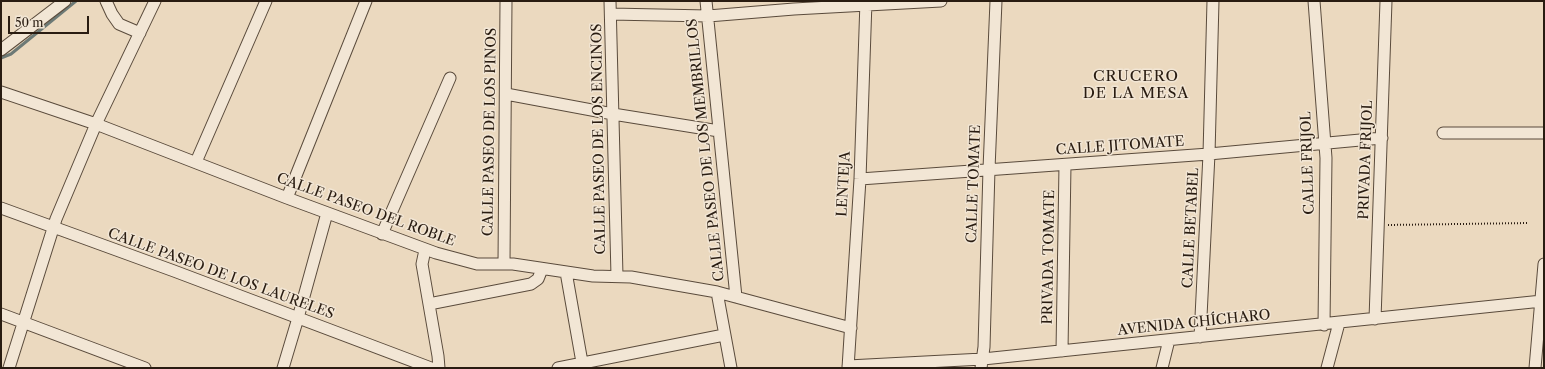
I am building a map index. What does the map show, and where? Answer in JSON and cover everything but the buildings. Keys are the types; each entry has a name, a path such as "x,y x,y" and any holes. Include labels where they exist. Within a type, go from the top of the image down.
{"street":[{"path":"1,50 65,1"},
{"path":"106,1 112,14 120,24 140,33"},
{"path":"9,368 53,227 96,124 155,1"},
{"path":"196,162 266,1"},
{"path":"287,198 366,1"},
{"name":"CALLE PASEO DE LOS PINOS","path":"504,263 506,1"},
{"name":"CALLE PASEO DE LOS ENCINOS","path":"610,1 617,276"},
{"name":"CALLE PASEO DE LOS MEMBRILLOS","path":"706,1 736,297"},
{"path":"611,14 708,16 794,5 941,1"},
{"name":"CALLE TOMATE","path":"982,364 996,1"},
{"name":"CALLE BETABEL","path":"1200,337 1209,154 1213,1"},
{"name":"CALLE FRIJOL","path":"1314,1 1325,143 1324,325"},
{"name":"PRIVADA FRIJOL","path":"1375,319 1386,1"},
{"name":"LENTEJA","path":"848,367 860,179 866,3"},
{"path":"382,234 450,78"},
{"name":"CALLE PASEO DEL ROBLE","path":"1,92 96,124 425,250 476,264 504,263 593,276 617,276 645,279 717,292 851,328"},
{"path":"506,94 613,114 719,131"},
{"path":"1443,133 1544,134"},
{"name":"CALLE JITOMATE","path":"860,179 1209,154 1382,138"},
{"name":"PRIVADA TOMATE","path":"1062,351 1065,165"},
{"name":"CALLE PASEO DE LOS LAURELES","path":"1,208 431,368"},
{"path":"283,368 327,213"},
{"path":"425,250 422,264 439,368"},
{"path":"1535,368 1544,264"},
{"path":"429,304 531,284 538,279 542,269"},
{"path":"566,272 583,366"},
{"name":"CALLE PASEO DE LOS MEMBRILLOS","path":"717,292 731,368"},
{"name":"AVENIDA CHÍCHARO","path":"848,367 982,364 1062,351 1324,325 1542,301"},
{"path":"1,314 145,368"},
{"path":"1327,368 1339,323"},
{"path":"558,368 583,366 724,335"},
{"path":"1162,368 1169,340"}],"path":[{"path":"1379,225 1529,223"}],"waterway":[{"path":"1,58 11,54 76,1"}],"district":[{"name":"CRUCERO DE LA MESA","path":"1136,86"}]}
